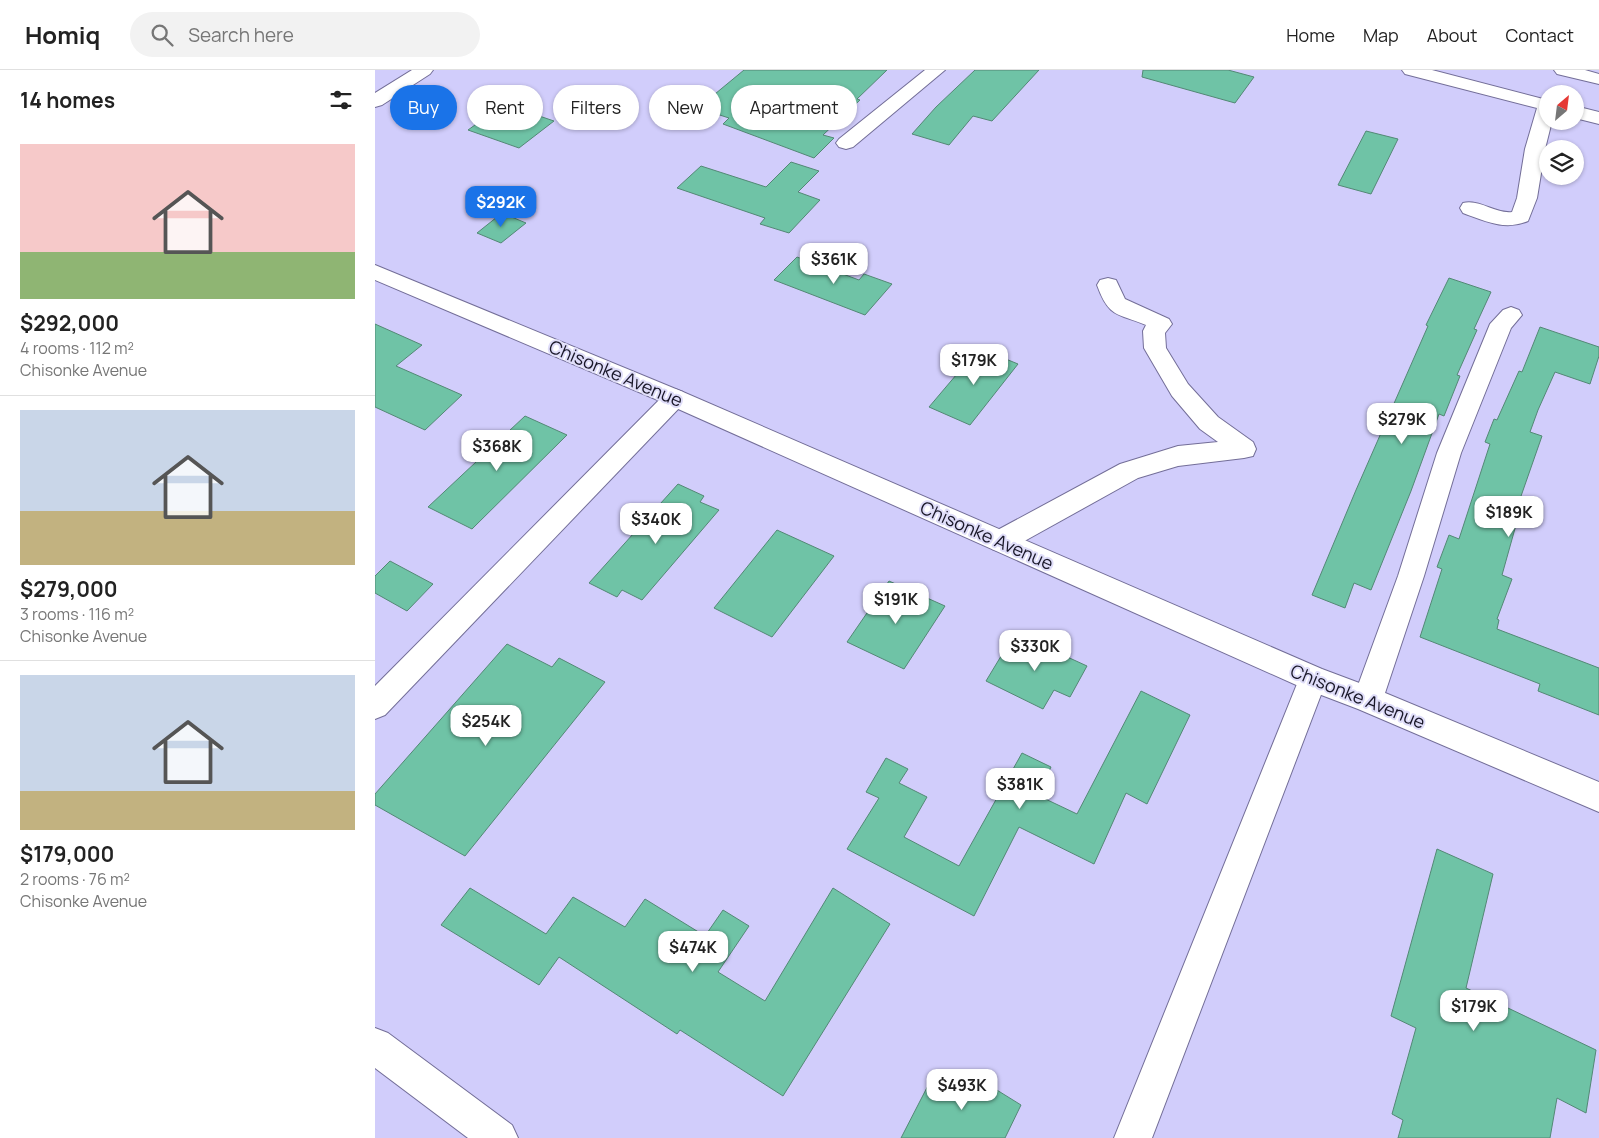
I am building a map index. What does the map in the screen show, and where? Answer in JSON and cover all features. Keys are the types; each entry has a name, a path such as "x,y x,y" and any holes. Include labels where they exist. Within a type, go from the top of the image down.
{"street":[{"path":"375,101 424,70"},
{"path":"846,143 936,70"},
{"path":"1411,70 1539,86"},
{"path":"1562,85 1599,78"},
{"path":"1584,114 1599,118"},
{"path":"1470,208 1507,219 1515,219 1521,216 1527,198 1540,130"},
{"name":"Chisonke Avenue","path":"375,272 675,398 1313,679 1368,699 1599,797"},
{"path":"1001,542 1129,471 1178,456 1244,449 1209,423 1170,374 1155,348 1154,331 1161,324 1155,320 1133,313 1113,300 1108,285"},
{"path":"1368,699 1411,576 1449,453 1501,324 1511,315"},
{"path":"375,706 675,398"},
{"path":"1133,1138 1313,679"},
{"path":"375,1046 499,1138"}],"building":[{"path":"744,70 887,70 857,99 857,85 731,85 731,127 723,124 729,118 721,115 721,89"},
{"path":"975,70 1039,70 992,121 973,116 949,145 912,134 936,107"},
{"path":"1143,70 1228,70 1254,77 1235,103 1142,77"},
{"path":"543,117 553,122 543,129"},
{"path":"468,130 542,130 519,148"},
{"path":"739,130 828,130 823,135 834,138 814,158"},
{"path":"1366,131 1398,139 1371,194 1338,185"},
{"path":"791,162 819,171 798,192 820,200 789,233 760,224 765,218 677,188 701,166 766,187"},
{"path":"502,213 526,223 501,243 477,233"},
{"path":"797,257 859,280 864,274 892,284 865,315 774,280"},
{"path":"1449,278 1491,292 1474,329 1477,330 1457,375 1460,376 1444,416 1439,414 1411,491 1371,590 1354,583 1345,608 1312,595 1428,326 1426,325"},
{"path":"375,324 422,345 396,366 462,395 425,430 375,407"},
{"path":"1540,327 1599,347 1599,356 1590,384 1555,372 1538,410 1530,432 1542,436 1520,499 1523,500 1502,575 1512,579 1497,619 1499,620 1497,629 1599,668 1599,715 1538,691 1540,684 1420,637 1442,569 1437,567 1449,535 1459,539 1490,444 1485,442 1494,419 1497,420 1519,371 1522,372"},
{"path":"979,348 1018,364 970,425 929,407"},
{"path":"525,416 567,435 472,529 428,507"},
{"path":"678,484 704,496 700,502 719,510 642,600 622,590 617,597 589,583"},
{"path":"777,530 834,556 772,637 714,608"},
{"path":"390,561 433,584 407,611 375,593 375,576"},
{"path":"889,581 945,606 904,669 847,642"},
{"path":"1015,633 1087,666 1070,697 1054,690 1043,709 986,681"},
{"path":"507,644 552,667 559,658 605,682 465,856 375,805 375,794"},
{"path":"1141,691 1190,715 1147,804 1126,793 1094,864 1019,827 974,916 847,849 879,798 866,792 886,758 908,769 899,783 927,797 904,837 959,866 1022,753 1051,767 1037,795 1077,814"},
{"path":"1437,849 1493,874 1466,988 1596,1050 1586,1113 1557,1098 1550,1138 1398,1138 1403,1120 1392,1114 1416,1028 1391,1016"},
{"path":"470,888 546,934 573,897 625,927 645,899 705,936 723,910 749,926 718,972 765,1001 833,888 890,924 783,1096 680,1030 677,1034 559,957 539,985 441,925"},
{"path":"936,1070 965,1088 971,1074 1021,1105 1005,1138 901,1138"}]}
